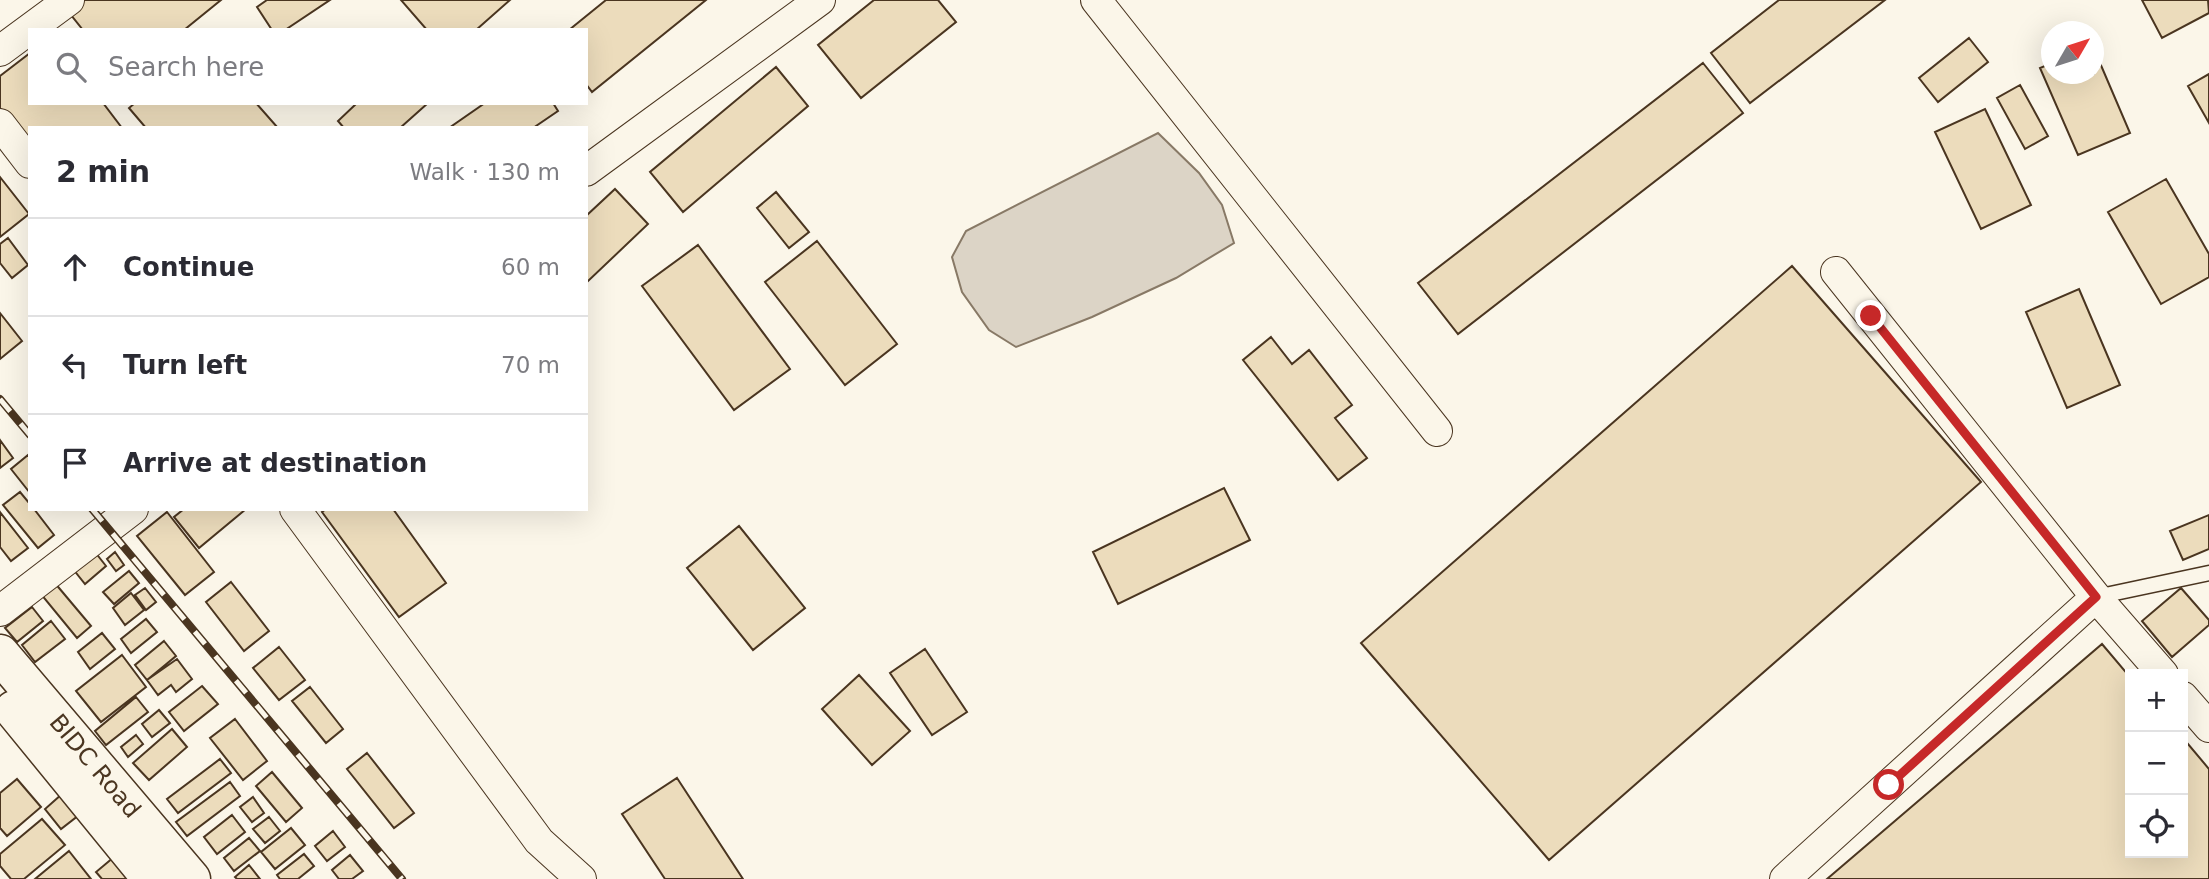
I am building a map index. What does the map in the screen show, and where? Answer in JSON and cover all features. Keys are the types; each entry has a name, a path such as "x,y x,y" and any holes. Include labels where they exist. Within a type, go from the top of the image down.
{"main road":[{"name":"BIDC Road","path":"0,654 191,879"},
{"name":"BIDC Road","path":"0,694 152,879"}],"street":[{"path":"31,28 69,0"},
{"path":"588,170 820,0"},
{"path":"1096,0 1437,431"},
{"path":"0,51 28,30"},
{"path":"0,124 28,160"},
{"path":"1836,272 2096,597 2159,669"},
{"path":"0,611 131,511"},
{"path":"296,511 539,841 581,879"},
{"path":"1785,879 2096,597"},
{"path":"2188,703 2209,727"}],"lane":[{"path":"2096,597 2209,573"}],"shaded area":[{"path":"1158,133 1199,173 1222,205 1234,243 1176,278 1092,317 1016,347 989,330 962,292 952,257 966,231"}],"building":[{"path":"59,0 221,0 186,28 81,28"},
{"path":"267,0 330,0 288,28 271,28 257,7"},
{"path":"401,0 510,0 478,28 425,28"},
{"path":"606,0 706,0 592,92 588,87 588,28 571,28"},
{"path":"874,0 938,0 956,22 861,98 818,45"},
{"path":"1779,0 1885,0 1750,103 1711,53"},
{"path":"2142,0 2208,0 2209,13 2162,38"},
{"path":"1969,38 1988,62 1938,102 1919,78"},
{"path":"28,55 28,105 105,105 120,126 28,126 28,143 0,108 0,76"},
{"path":"1703,63 1743,113 1458,334 1418,283"},
{"path":"776,67 808,106 683,212 650,172"},
{"path":"2104,72 2130,133 2078,155 2047,84 2104,84"},
{"path":"2209,74 2209,123 2188,86"},
{"path":"2020,85 2048,136 2025,149 1997,98"},
{"path":"133,105 258,105 276,126 144,126 129,108"},
{"path":"355,105 426,105 402,126 342,126 338,121"},
{"path":"482,105 554,105 558,111 536,126 452,126"},
{"path":"1985,109 2031,205 1981,229 1935,132"},
{"path":"0,177 28,215 0,237"},
{"path":"2166,179 2209,254 2209,277 2161,304 2108,212"},
{"path":"615,189 648,224 588,281 588,214"},
{"path":"776,192 809,232 789,248 757,208"},
{"path":"8,238 28,265 12,278 0,263 0,244"},
{"path":"817,241 897,344 845,385 765,282"},
{"path":"698,245 790,369 734,410 642,286"},
{"path":"1792,266 1981,482 1549,860 1361,643"},
{"path":"2079,289 2120,385 2067,408 2026,312"},
{"path":"0,313 22,341 0,359"},
{"path":"1271,337 1292,364 1309,350 1352,405 1335,418 1367,458 1338,480 1243,360"},
{"path":"0,440 13,458 0,468"},
{"path":"28,455 28,490 11,469"},
{"path":"1224,488 1250,540 1118,604 1093,552"},
{"path":"20,492 28,502 28,511 36,511 54,535 38,548 3,505"},
{"path":"182,511 244,511 199,548 174,517"},
{"path":"394,511 446,583 399,617 322,512"},
{"path":"0,512 28,548 11,561 0,547"},
{"path":"167,512 214,572 185,595 137,536"},
{"path":"2209,515 2209,549 2183,560 2170,531"},
{"path":"739,526 805,608 753,650 687,568"},
{"path":"95,552 106,566 85,584 73,569"},
{"path":"115,552 124,565 116,571 107,559"},
{"path":"129,571 139,583 114,604 103,592"},
{"path":"54,582 91,626 77,638 40,593"},
{"path":"231,582 269,631 244,651 206,602"},
{"path":"145,588 156,602 146,610 135,595"},
{"path":"2181,588 2209,620 2209,625 2172,657 2142,621"},
{"path":"131,593 144,610 125,625 113,608"},
{"path":"32,607 43,621 17,642 5,628"},
{"path":"146,619 157,632 131,653 121,639"},
{"path":"51,621 65,639 35,662 22,645"},
{"path":"102,633 115,649 90,669 78,652"},
{"path":"164,641 176,656 147,680 135,665"},
{"path":"2102,644 2125,671 2125,858 2188,858 2188,744 2209,769 2209,879 1827,879"},
{"path":"279,647 305,680 279,700 253,668"},
{"path":"925,649 967,712 932,735 890,673"},
{"path":"122,655 146,687 101,722 76,691"},
{"path":"177,659 192,679 176,692 171,685 158,695 147,680"},
{"path":"859,675 910,731 872,765 822,709"},
{"path":"202,686 218,704 184,731 169,712"},
{"path":"310,687 343,729 326,743 292,701"},
{"path":"136,697 148,712 106,745 95,731"},
{"path":"159,710 170,723 152,737 142,724"},
{"path":"235,719 267,761 243,780 210,738"},
{"path":"172,729 187,747 149,780 133,763"},
{"path":"136,735 143,744 128,757 121,747"},
{"path":"367,753 414,813 394,828 347,769"},
{"path":"220,759 231,773 178,813 167,799"},
{"path":"272,772 302,808 286,822 256,786"},
{"path":"677,778 743,879 665,879 622,814"},
{"path":"17,779 41,807 7,836 0,828 0,793"},
{"path":"230,782 240,796 187,836 176,822"},
{"path":"62,794 79,815 61,829 45,809"},
{"path":"253,797 264,813 252,822 240,807"},
{"path":"232,815 245,832 217,854 204,837"},
{"path":"269,817 280,831 265,843 253,829"},
{"path":"42,819 65,845 24,879 11,879 0,866 0,854"},
{"path":"291,828 305,845 275,869 261,852"},
{"path":"333,831 345,847 327,861 315,846"},
{"path":"249,838 260,851 234,871 224,858"},
{"path":"69,851 91,879 35,879"},
{"path":"304,854 314,866 298,879 280,879 277,875"},
{"path":"350,855 363,871 352,879 339,879 332,870"},
{"path":"114,857 128,879 102,879 96,872"},
{"path":"249,865 260,879 235,877"}],"railway":[{"path":"0,399 28,433"},
{"path":"94,511 402,879"}],"route":[{"path":"1871,316 2096,597 1889,785"}]}
